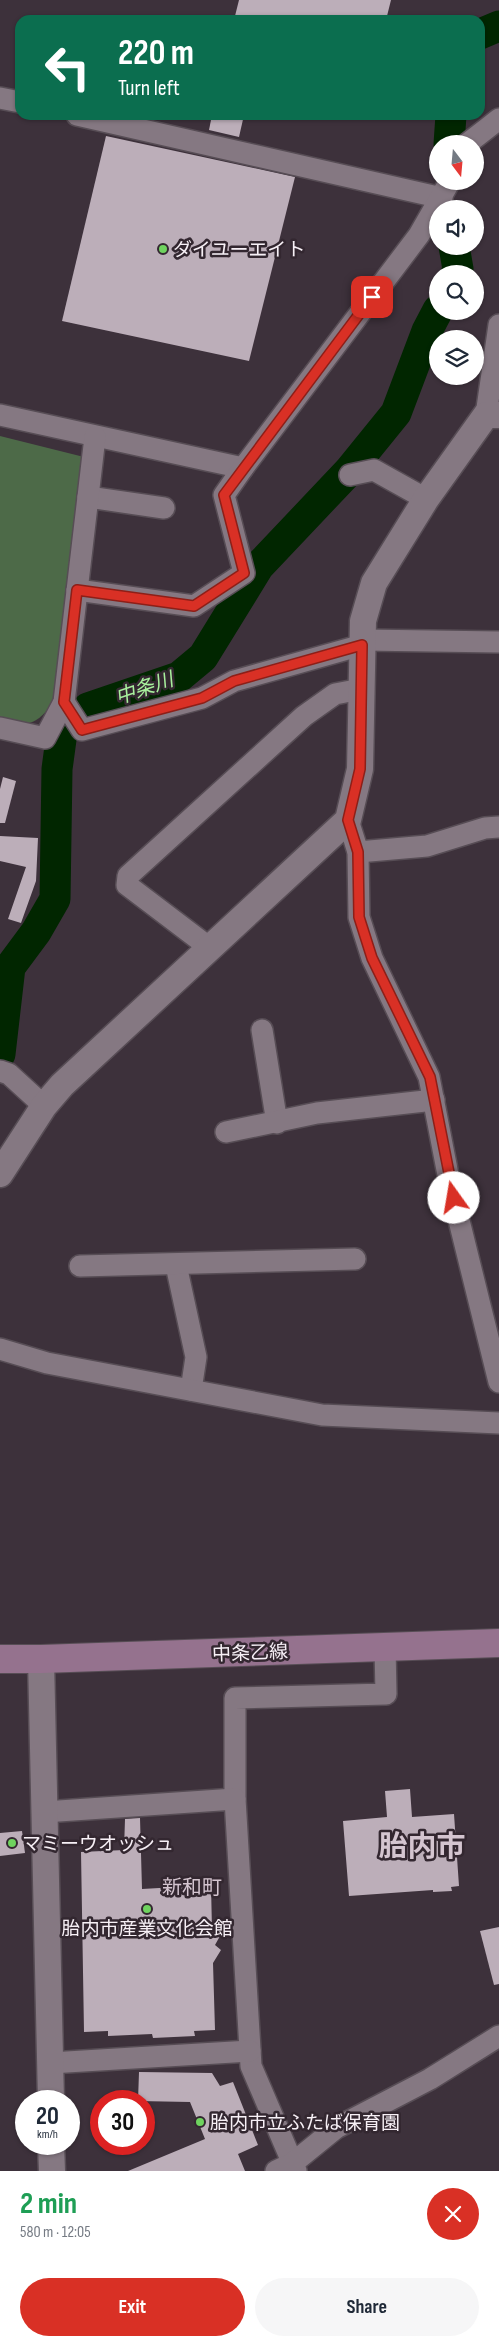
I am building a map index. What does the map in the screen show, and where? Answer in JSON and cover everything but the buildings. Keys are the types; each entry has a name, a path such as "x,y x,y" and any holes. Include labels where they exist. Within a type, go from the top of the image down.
{"main road":[{"name":"中条乙線","path":"0,1658 41,1660 499,1643"}],"street":[{"path":"0,98 15,101"},
{"path":"479,135 499,119"},
{"path":"102,120 429,186"},
{"path":"77,590 194,606 244,573 224,495 419,235 445,190"},
{"path":"499,325 492,415 426,499 374,583 363,622 360,769 348,820 358,852 359,917 372,958 430,1077 449,1180 494,1340 499,1382"},
{"path":"0,415 243,468"},
{"path":"0,728 45,738 64,702 95,437"},
{"path":"350,475 374,470 426,499"},
{"path":"88,497 164,508"},
{"path":"64,702 82,730 202,698 234,681 362,642 499,642"},
{"path":"210,948 127,885 128,876 304,716 335,694 361,689"},
{"path":"0,1174 44,1106 62,1084 348,820"},
{"path":"358,852 427,846 485,828 499,827"},
{"path":"262,1030 276,1123"},
{"path":"0,1071 9,1074 44,1106"},
{"path":"226,1132 317,1113 434,1100"},
{"path":"80,1266 355,1259"},
{"path":"176,1265 196,1357 192,1390"},
{"path":"0,1349 47,1363 322,1415 499,1423"},
{"path":"385,1647 386,1694 235,1698 235,1799 251,2066 288,2168 336,2128 430,2079 499,2036"},
{"path":"41,1660 50,2090"},
{"path":"44,1812 235,1799"},
{"path":"50,2062 250,2051"},
{"path":"51,2155 52,2171"}],"green space":[{"path":"0,436 84,457 56,699 38,719 33,722 19,724 0,720"}],"waterway":[{"name":"中条川","path":"485,32 499,26"},
{"name":"中条川","path":"450,135 451,120"},
{"name":"中条川","path":"456,255 457,265"},
{"name":"中条川","path":"0,1054 10,967 36,932 55,899 57,769 62,732 88,708 179,677 203,657 259,566 349,471 396,413 433,320"}],"place":[{"name":"ダイユーエイト","path":"163,249"},
{"name":"マミーウオッシュ","path":"12,1843"},
{"name":"胎内市産業文化会館","path":"147,1909"},
{"name":"胎内市立ふたば保育園","path":"200,2122"}],"district":[{"name":"胎内市","path":"422,1846"},
{"name":"新和町","path":"192,1887"}],"route":[{"path":"372,297 224,495 244,573 194,606 77,590 64,702 82,730 202,698 234,681 362,645 360,769 348,820 358,852 359,917 372,958 430,1077 454,1198"}]}
